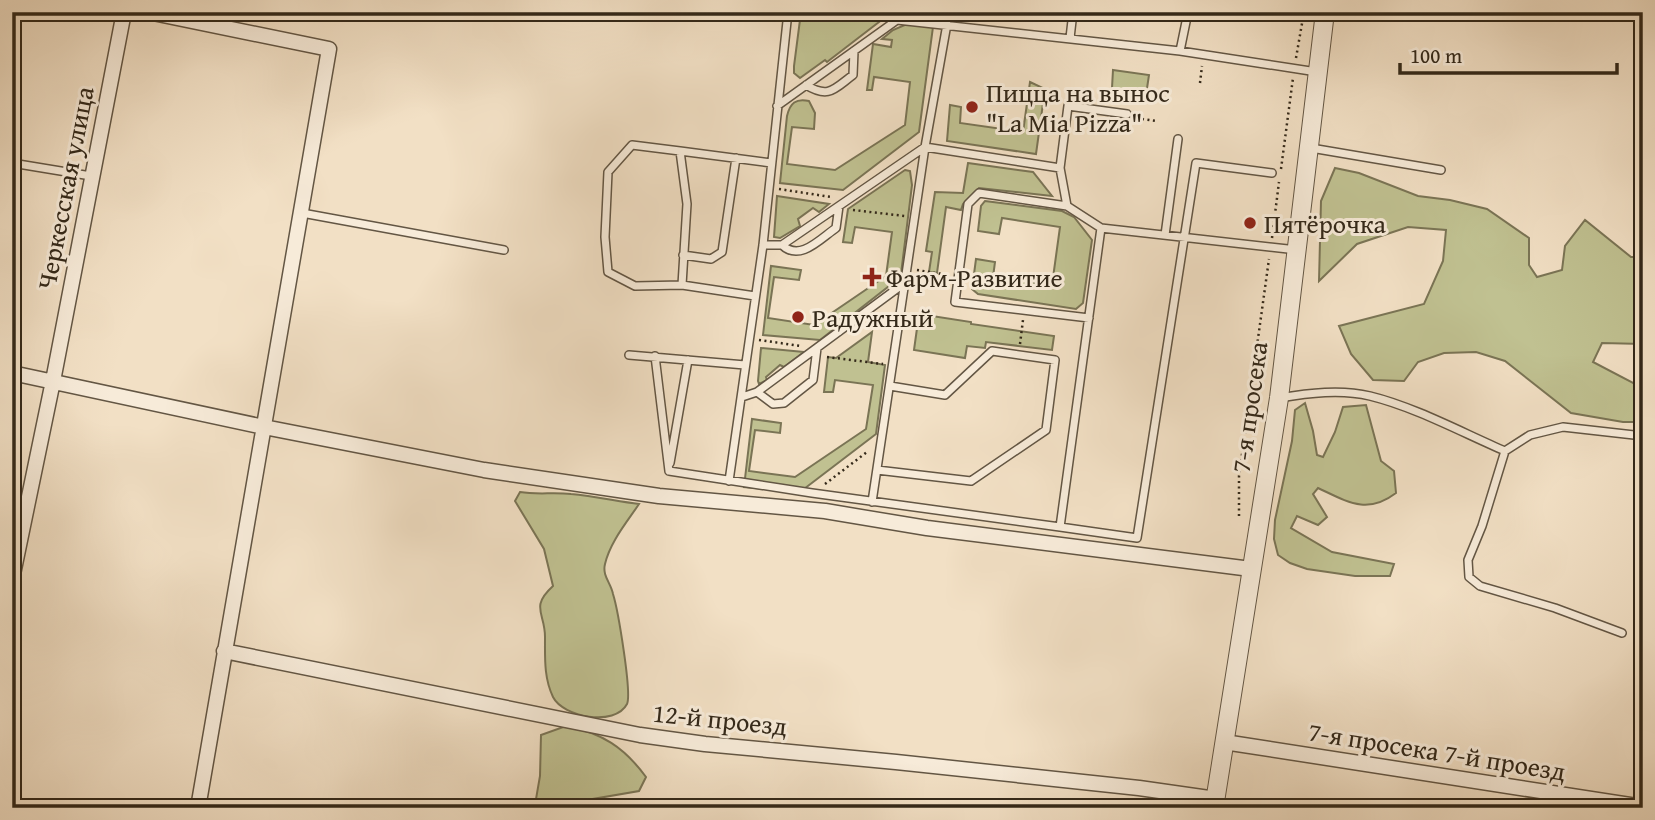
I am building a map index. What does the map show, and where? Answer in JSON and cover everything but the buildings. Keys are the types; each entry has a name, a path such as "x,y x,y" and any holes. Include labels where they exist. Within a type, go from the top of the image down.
{"street":[{"name":"Черкесская улица","path":"12,579 124,12"},
{"path":"137,12 329,49 198,808"},
{"name":"7-я просека","path":"1215,804 1279,398 1325,12"},
{"path":"12,373 264,427 484,470 659,496 825,511 927,528 1251,569"},
{"name":"12-й проезд","path":"224,651 640,735 1126,787 1215,804"},
{"name":"7-я просека 7-й проезд","path":"1224,742 1643,807"}],"lane":[{"path":"729,481 763,245 788,12"},
{"path":"1070,38 1073,12"},
{"path":"1180,51 1188,12"},
{"path":"777,106 897,20 1180,51 1318,72"},
{"path":"872,502 925,147 947,24"},
{"path":"806,85 819,93 829,92 853,75 854,51"},
{"path":"1067,206 1060,168 1068,106 1127,114"},
{"path":"1165,235 1178,139"},
{"path":"755,296 681,285 635,286 608,272 605,237 608,172 632,145 771,163"},
{"path":"763,245 782,245 925,147 1060,168"},
{"path":"1309,147 1441,170"},
{"path":"680,151 687,204 681,285"},
{"path":"683,255 711,259 722,252 736,158"},
{"path":"12,163 91,176"},
{"path":"669,471 1138,538 1196,163 1272,173"},
{"path":"1089,318 955,302 968,204 979,193 1067,206 1101,228 1297,250"},
{"path":"782,245 789,252 800,253 836,228 839,207"},
{"path":"302,213 503,250"},
{"path":"1060,527 1101,228"},
{"path":"742,397 757,392 816,352 906,282"},
{"path":"877,470 971,481 1046,430 1055,360 992,351 944,395 890,386"},
{"path":"757,392 773,404 783,402 813,380 816,352"},
{"path":"629,355 745,365"},
{"path":"655,356 669,471"},
{"path":"669,471 688,360"},
{"path":"1279,398 1318,392 1370,396 1422,415 1505,452"},
{"path":"1622,633 1555,608 1480,586 1469,577 1468,560 1482,526 1505,452 1530,435 1563,427 1643,436"}],"path":[{"path":"1239,516 1239,476 1304,12"},
{"path":"1200,83 1204,55"},
{"path":"1142,119 1156,121"},
{"path":"769,188 848,200"},
{"path":"839,207 915,218"},
{"path":"908,269 959,276"},
{"path":"1018,354 1024,311"},
{"path":"748,339 893,366"},
{"path":"812,493 881,442"}],"green space":[{"path":"801,12 892,12 827,62 825,60 800,78 794,73 794,66"},
{"path":"907,24 933,27 919,132 843,190 780,183 787,116 797,101 809,101 815,113 814,129 792,127 787,164 835,170 905,125 910,82 874,77 872,90 867,90 873,44 891,47 892,40 882,39"},
{"path":"1113,70 1149,75 1146,95 1112,88"},
{"path":"1030,82 1045,89 1036,154 947,141 950,105 961,107 960,123 1023,132"},
{"path":"968,163 1033,172 1052,196 979,188 963,204 961,210 946,207 937,273 929,272 932,252 926,251 935,192 963,193"},
{"path":"1335,168 1359,173 1418,196 1487,209 1529,238 1529,265 1537,277 1562,270 1565,246 1585,220 1631,257 1643,257 1643,344 1602,343 1593,362 1643,388 1643,422 1623,422 1571,413 1505,361 1476,352 1444,353 1418,362 1404,381 1373,380 1351,354 1339,326 1424,304 1443,261 1446,230 1408,227 1357,244 1319,281 1321,201"},
{"path":"905,170 910,171 912,185 901,274 898,279 820,340 763,335 771,266 801,270 799,280 774,277 768,318 814,325 886,276 892,232 855,227 852,243 843,242 848,209"},
{"path":"777,196 829,204 819,212 813,208 798,219 800,226 780,238 774,237"},
{"path":"985,201 1062,211 1074,217 1092,240 1083,303 1076,309 978,294 972,289 976,259 995,262 993,277 1052,285 1060,227 1002,218 999,234 978,231 981,206"},
{"path":"919,314 1054,336 1052,350 986,342 985,348 967,346 965,358 914,350"},
{"path":"872,332 868,362 885,365 876,434 800,492 744,487 752,419 781,423 780,433 755,430 749,471 795,477 866,429 873,385 835,380 833,392 824,392 828,357 836,358"},
{"path":"761,348 804,352 784,367 780,365 766,377 767,380 759,384"},
{"path":"1305,403 1317,455 1323,457 1343,407 1366,405 1381,461 1394,471 1396,493 1386,500 1366,505 1348,502 1318,488 1313,494 1327,517 1318,525 1297,516 1291,528 1332,552 1394,564 1390,576 1355,576 1307,569 1278,555 1274,539 1275,520 1292,441 1295,410"},
{"path":"520,492 571,494 639,504 615,540 604,568 618,616 628,684 627,704 612,715 589,717 567,710 553,697 550,690 545,661 545,630 540,606 553,586 544,549 515,501"},
{"path":"566,726 601,737 629,757 646,777 639,791 587,800 583,808 531,808 535,805 540,776 541,735"}],"place":[{"name":"Пицца на вынос \"La Mia Pizza\"","path":"972,107"},
{"name":"Пятёрочка","path":"1250,223"},
{"name":"Фарм-Развитие","path":"872,277"},
{"name":"Радужный","path":"798,317"}]}
